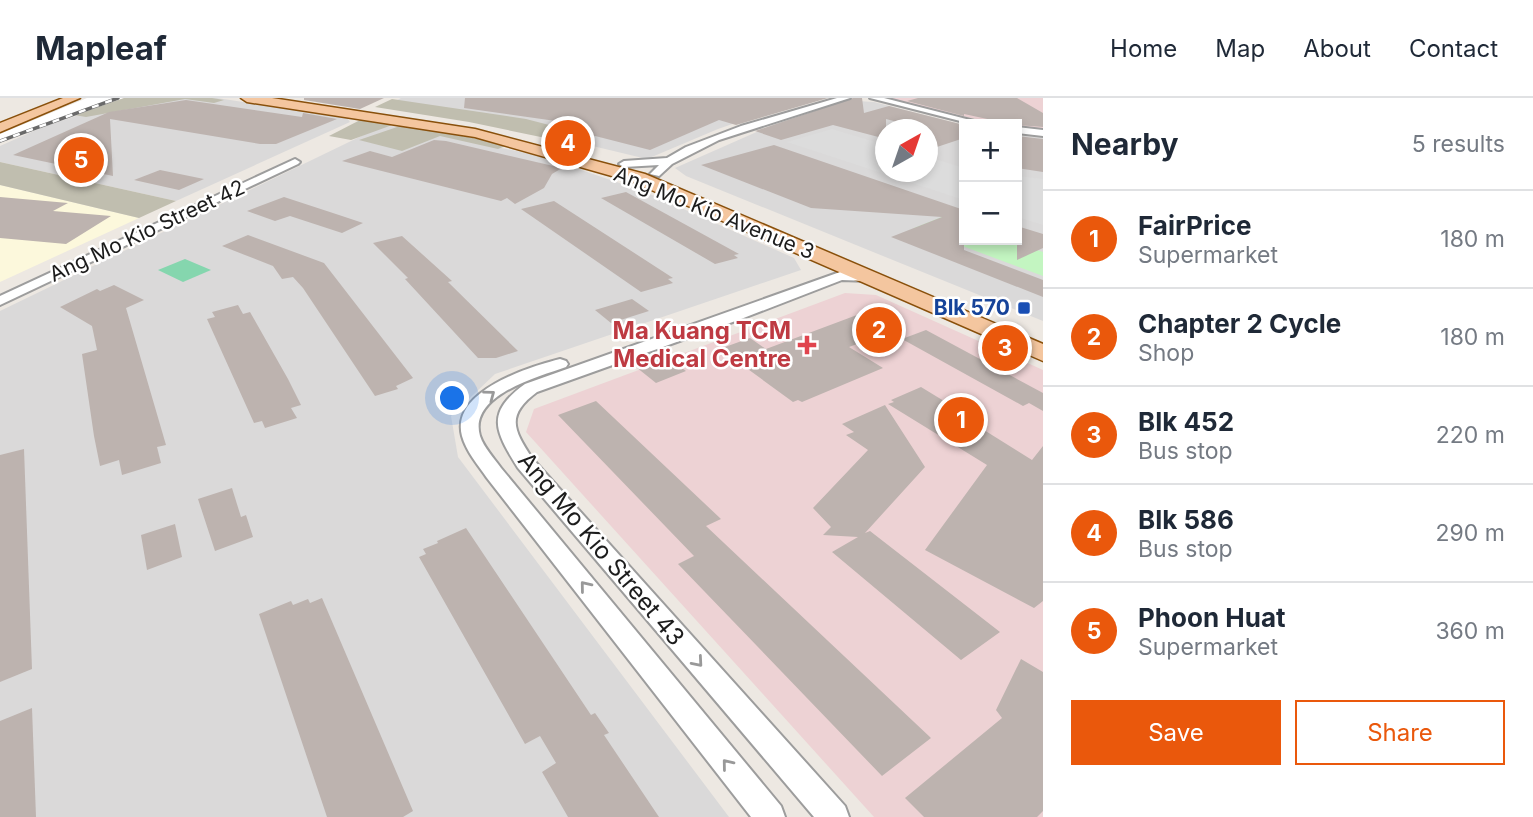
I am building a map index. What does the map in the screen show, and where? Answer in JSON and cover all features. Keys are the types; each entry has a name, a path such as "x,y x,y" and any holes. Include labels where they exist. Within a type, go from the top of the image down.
{"main road":[{"path":"0,121 57,98"},
{"path":"0,128 74,98"},
{"name":"Ang Mo Kio Avenue 3","path":"247,98 399,121 519,143 639,178 1043,353"},
{"name":"Ang Mo Kio Avenue 3","path":"297,98 533,137 655,174 1043,340"}],"street":[{"path":"655,174 672,160 742,127 846,98"},
{"path":"820,105 856,98"},
{"path":"874,98 961,119"},
{"path":"1022,131 1043,133"},
{"path":"624,164 672,160"},
{"name":"Ang Mo Kio Street 42","path":"0,290 289,161 0,301"},
{"name":"Ang Mo Kio Street 43","path":"770,817 494,473 470,433 472,412 482,401 517,378 813,273 820,265 819,256"},
{"name":"Ang Mo Kio Street 43","path":"834,817 524,463 505,432 505,414 516,397 554,380 736,316 839,276 868,277"}],"shaded area":[{"path":"124,98 212,98 224,100 214,103 185,99 86,117 74,115"},
{"path":"130,98 217,98 347,118 350,122 176,201 0,162 0,146 43,127"},
{"path":"401,98 824,98 773,110 718,129 647,159 505,125 384,107"},
{"path":"886,98 1043,98 1043,129 1022,126 1022,119 975,119"},
{"path":"392,99 526,119 584,134 565,142 469,122 375,107"},
{"path":"857,101 874,102 959,124 959,245 1022,245 1022,136 1043,138 1043,321 686,176 675,168 775,124"},
{"path":"364,118 395,124 351,140 329,136"},
{"path":"403,125 508,145 498,149 440,136 402,151 359,140"},
{"path":"398,126 540,156 643,191 794,258 801,270 495,374 451,416 458,457 729,817 0,817 0,311 380,127"},
{"path":"832,129 875,142 875,171 787,142"},
{"path":"938,160 959,166 959,198 909,182 938,182"},
{"path":"0,162 176,201 139,218 0,185"},
{"path":"1022,177 1043,179 1043,225 1022,219"},
{"path":"0,185 139,218 0,282"},
{"path":"845,293 876,295 1043,370 1043,817 874,817 526,432 534,409"}],"green space":[{"path":"942,217 959,223 959,245 914,228"},
{"path":"960,245 1022,245 1043,252 1043,276"},
{"path":"185,259 211,270 183,282 158,270"}],"pier":[{"path":"87,98 123,98 0,143 0,134"}],"building":[{"path":"304,98 384,98 360,109"},
{"path":"465,98 828,98 736,125 719,120 650,150 560,127 570,123 464,108"},
{"path":"853,98 862,98 864,113 889,106 959,124 959,140 938,147 938,119 875,119 875,136 833,125 781,140 755,131"},
{"path":"918,98 1017,98 1043,113 1043,127 1022,125 1022,119 964,116 907,101"},
{"path":"186,100 302,117 303,113 337,119 276,144 260,144 110,119 113,176 13,155 109,112"},
{"path":"1022,137 1043,139 1043,172 1022,169"},
{"path":"434,140 562,168 552,174 544,188 515,204 507,198 501,201 342,161 370,151 392,157"},
{"path":"774,145 875,180 875,182 882,182 959,208 959,245 964,245 964,250 1043,280 1043,297 891,237 942,217 811,208 701,165"},
{"path":"160,170 204,179 179,190 134,180"},
{"path":"626,192 739,254 734,255 738,258 715,264 601,198"},
{"path":"0,197 68,203 53,211 111,216 66,244 0,238"},
{"path":"284,197 363,223 342,233 290,216 275,221 247,211"},
{"path":"554,201 673,278 668,279 673,283 641,292 521,209"},
{"path":"1022,228 1043,234 1043,248 1017,260 1017,245 1022,245"},
{"path":"248,235 324,263 413,378 396,386 398,389 375,396 293,277 282,279 273,266 222,246"},
{"path":"402,236 452,281 448,282 518,351 496,358 478,358 405,279 408,278 373,243"},
{"path":"114,285 144,300 126,308 166,445 157,447 161,463 122,475 119,460 100,466 82,354 97,350 92,326 60,307 97,289 100,291"},
{"path":"632,299 649,311 611,323 595,310"},
{"path":"238,305 243,314 250,312 288,379 301,405 291,408 297,418 265,428 262,421 254,423 207,319 215,317 212,312"},
{"path":"873,309 905,326 849,347 883,368 802,402 793,402 723,351 728,349 725,347 750,338 766,349"},
{"path":"926,330 1043,393 1043,411 1029,403 1023,406 902,339"},
{"path":"666,356 686,371 656,383 636,367"},
{"path":"921,387 980,423 976,425 1032,460 1043,446 1043,601 1034,608 925,550 987,465 888,404 894,402 891,400"},
{"path":"596,401 721,519 706,526 931,738 882,776 678,564 694,556 558,415"},
{"path":"885,405 925,467 865,533 870,531 1000,632 961,660 832,552 858,537 823,535 831,527 813,508 868,450 846,435 854,432 842,424"},
{"path":"24,449 32,669 0,682 0,455"},
{"path":"232,488 241,517 246,515 253,537 215,551 198,499"},
{"path":"175,524 182,557 147,570 141,535"},
{"path":"466,528 591,715 595,713 609,733 604,735 659,817 568,817 542,772 556,763 540,736 525,744 419,557 426,554 423,549"},
{"path":"322,598 413,811 403,817 327,817 259,614 291,601 293,605 308,599 310,603"},
{"path":"1021,659 1043,672 1043,811 1037,817 924,817 905,798 1002,718 996,710"},
{"path":"32,708 36,817 0,817 0,721"}],"railway":[{"path":"0,141 118,98"}],"place":[{"name":"Blk 586","path":"568,143"},
{"name":"Phoon Huat","path":"81,160"},
{"name":"Blk 570","path":"1024,308"},
{"name":"Chapter 2 Cycle","path":"879,330"},
{"name":"Ma Kuang TCM Medical Centre","path":"807,345"},
{"name":"Blk 452","path":"1005,348"},
{"name":"FairPrice","path":"961,420"}]}
